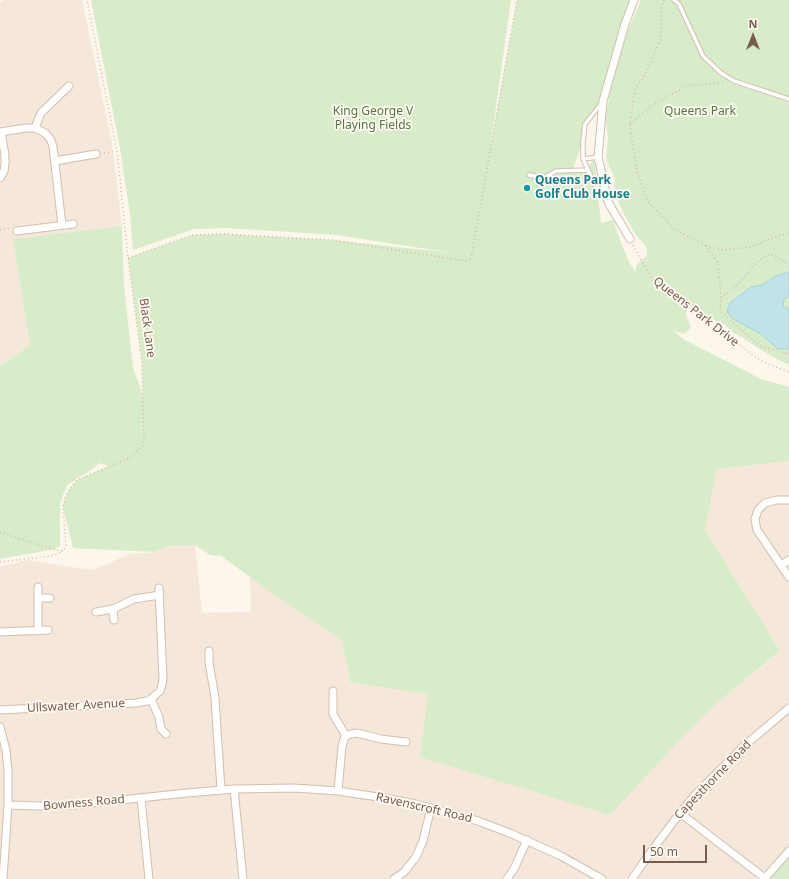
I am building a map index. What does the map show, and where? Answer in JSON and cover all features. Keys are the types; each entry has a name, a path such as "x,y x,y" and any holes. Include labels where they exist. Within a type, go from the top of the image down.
{"street":[{"path":"630,239 608,202 598,157 603,101 624,24 634,0"},
{"path":"36,128 41,113 69,86"},
{"path":"0,178 4,171 5,164 1,132 36,128 44,133 51,140 53,147 62,225"},
{"path":"55,161 96,154"},
{"path":"17,231 72,224"},
{"path":"789,500 777,500 765,503 756,514 757,530 789,577"},
{"path":"781,565 789,560"},
{"path":"38,587 38,631"},
{"path":"96,612 113,609 134,599 160,592 163,679 160,691 151,699 159,717 161,729 166,734"},
{"path":"38,598 50,598"},
{"path":"113,609 114,620"},
{"path":"0,632 48,630"},
{"path":"208,651 215,698 221,790"},
{"path":"333,691 334,714 346,736"},
{"name":"Ullswater Avenue","path":"0,710 136,703 151,699"},
{"name":"Capesthorne Road","path":"632,879 695,795 744,746 789,708"},
{"path":"0,727 6,750 8,771 8,805 3,879"},
{"path":"338,791 342,746 346,736 357,733 381,739 406,742"},
{"name":"Ravenscroft Road","path":"234,789 294,788 338,791 390,799 431,808 478,821 527,840 561,856 602,879"},
{"path":"234,789 242,879"},
{"name":"Bowness Road","path":"8,805 56,806 234,789"},
{"path":"141,798 149,879"},
{"path":"394,879 404,872 416,857 423,841 431,808"},
{"path":"680,814 766,879 789,851"},
{"path":"507,879 514,869 527,840"}],"lane":[{"path":"674,0 679,4 703,56 721,73 734,81 789,99"},
{"path":"603,101 585,124 583,159 596,187 606,192"},
{"path":"583,159 598,157"},
{"path":"528,175 544,178 556,171 588,170"}],"path":[{"name":"Black Lane","path":"63,551 66,544 63,507 69,490 76,481 128,459 144,444 142,362 128,258 117,151 87,0"},
{"path":"128,258 192,236 223,234 332,240 465,261 470,258 472,254 517,0"},
{"path":"664,0 661,9 661,38 645,75 635,89 630,124 637,171 648,202 673,228 706,246 724,250 750,247 774,237 789,233"},
{"path":"630,124 653,105 686,86 734,81"},
{"path":"96,154 117,151"},
{"name":"Queens Park Drive","path":"630,239 653,281 698,316 763,362 789,372"},
{"path":"706,246 718,263 721,298 720,311 760,346 789,354"},
{"path":"721,298 738,284 755,264 767,255 773,254 789,264"},
{"path":"0,532 51,549 63,551"},
{"path":"0,562 50,556 59,554 63,551"}],"shaded area":[{"path":"4,0 82,0 112,143 122,226 13,239 30,345 0,366 0,3"},
{"path":"789,461 789,879 0,879 0,567 26,560 93,570 130,554 155,552 168,546 195,545 202,613 251,612 250,576 286,603 342,640 350,682 427,694 426,711 674,746 717,703 780,652 705,530 717,469"}],"green space":[{"path":"91,0 511,0 490,150 517,0 630,0 603,101 585,124 583,141 573,169 588,170 594,157 601,223 613,220 630,264 636,272 636,266 646,257 646,246 637,237 618,201 614,186 615,179 606,159 608,136 605,118 612,83 628,30 641,0 789,0 789,365 771,356 733,332 720,321 718,323 694,307 687,306 686,314 691,328 684,334 673,330 683,339 761,379 789,387 789,461 717,469 705,530 780,651 717,703 674,746 610,815 420,757 427,694 350,682 342,640 286,603 221,556 210,555 195,545 168,546 155,552 73,548 63,507 65,498 76,481 109,466 100,463 67,485 60,503 60,545 55,549 0,559 0,366 30,345 13,239 122,226 124,285 133,368 143,395 142,362 128,258 192,235 223,234 332,240 453,253 336,235 227,228 194,229 133,250 130,215 120,148"},
{"path":"789,851 789,879 766,879"}],"water":[{"path":"789,272 789,296 784,299 783,304 784,307 789,309 789,349 778,349 761,334 733,319 727,312 730,303 751,287 762,285 775,276"}],"place":[{"name":"Queens Park Golf Club House","path":"527,188"}],"park label":[{"name":"Queens Park","path":"700,112"},
{"name":"King George V Playing Fields","path":"373,119"}]}
